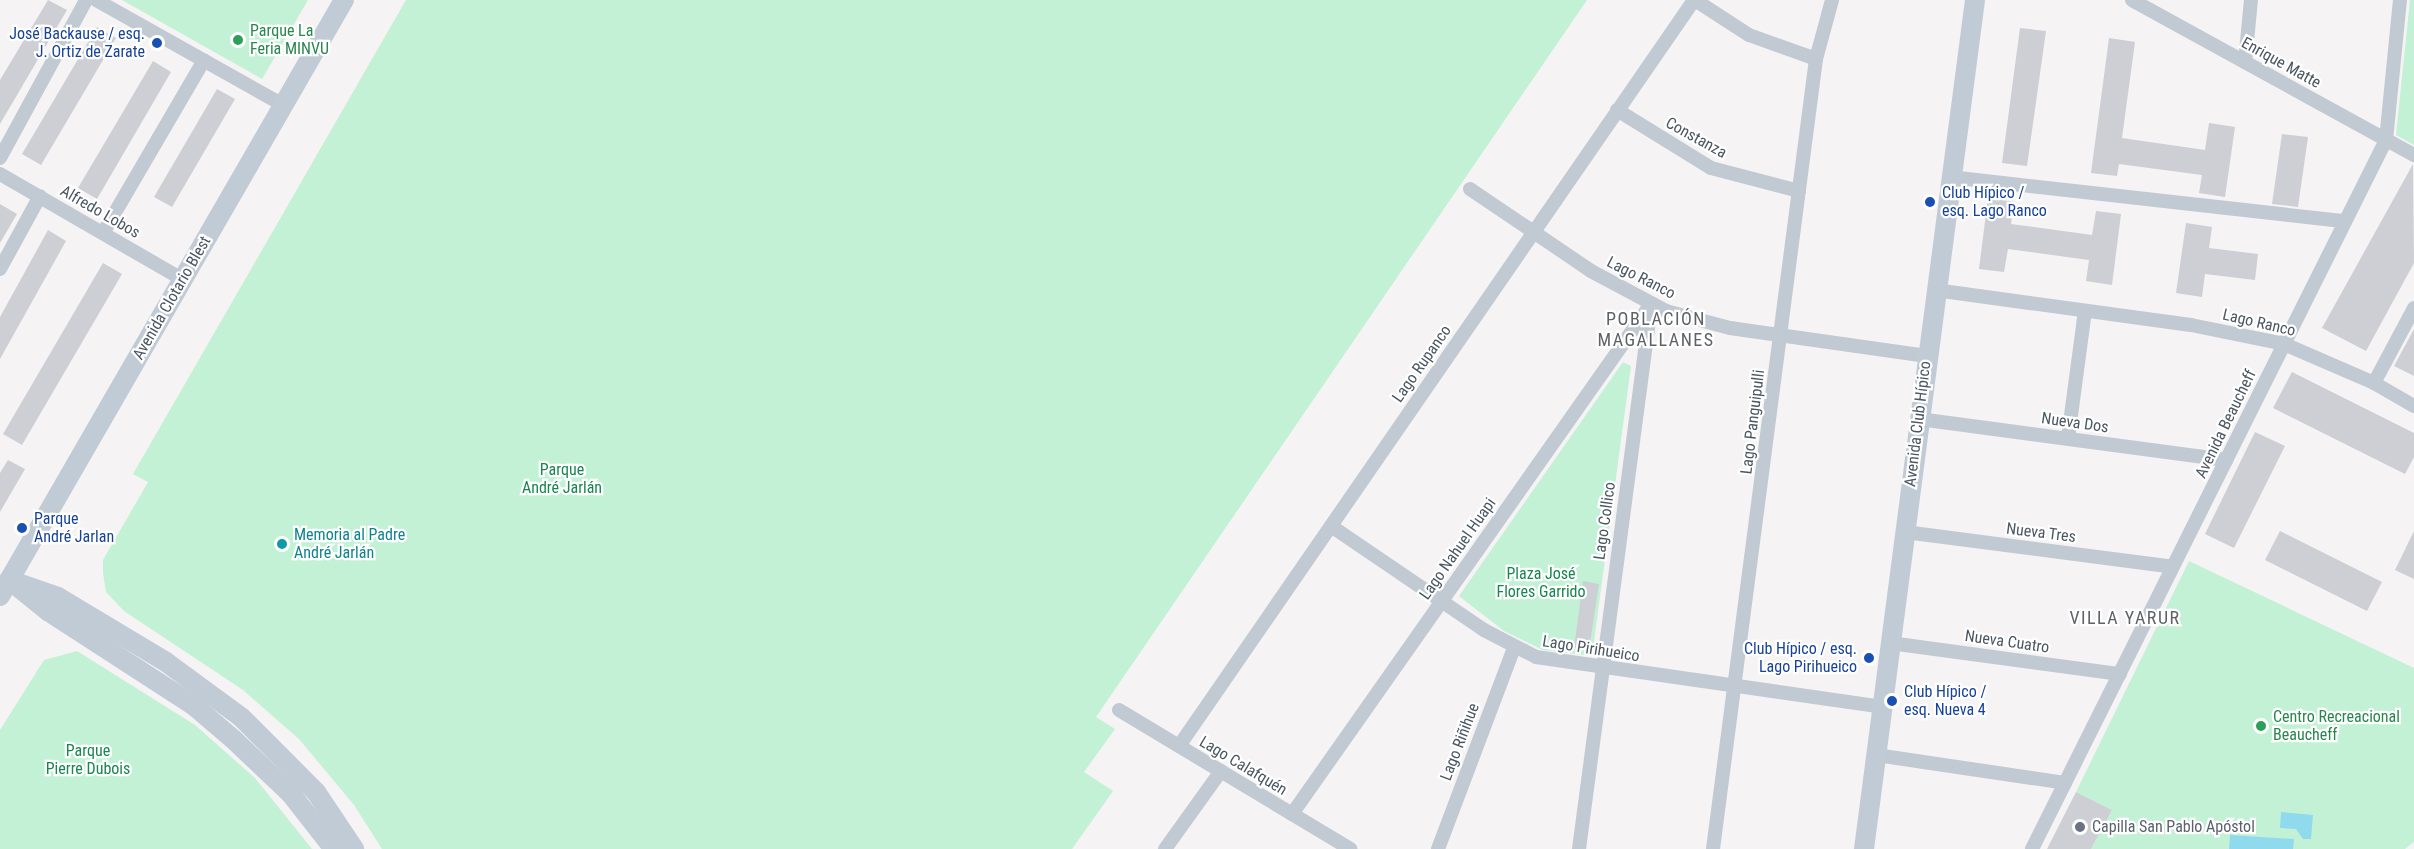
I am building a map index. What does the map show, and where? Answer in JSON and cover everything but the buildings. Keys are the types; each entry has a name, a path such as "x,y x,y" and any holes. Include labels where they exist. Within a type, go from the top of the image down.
{"main road":[{"name":"Avenida Clotario Blest","path":"4,588 344,0"},
{"name":"Avenida Club Hípico","path":"1864,849 1935,290 1975,0"},
{"path":"4,588 42,607 193,705 233,738 291,794 334,849"},
{"path":"4,588 58,597 166,662 241,717 316,792 354,849"}],"street":[{"path":"0,158 86,0"},
{"path":"96,0 283,105"},
{"path":"1694,0 1749,35 1816,59"},
{"name":"Lago Rupanco","path":"1179,746 1694,0"},
{"name":"Lago Panguipulli","path":"1713,849 1816,59 1832,0"},
{"name":"Enrique Matte","path":"2132,0 2414,155"},
{"path":"2245,62 2251,0"},
{"name":"Avenida Beaucheff","path":"2032,849 2386,140 2400,0"},
{"path":"104,233 204,60"},
{"name":"Constanza","path":"1617,110 1712,168 1799,190"},
{"name":"Alfredo Lobos","path":"0,174 182,279"},
{"path":"1950,177 2345,222"},
{"name":"Lago Ranco","path":"1470,189 1532,233 1651,304 1701,322 1781,336 1927,356"},
{"path":"0,269 40,196"},
{"name":"Lago Ranco","path":"1935,290 2191,325 2284,344 2374,383 2414,406"},
{"name":"Lago Nahuel Huapi","path":"1292,814 1651,304"},
{"name":"Lago Collico","path":"1579,849 1651,304"},
{"path":"2374,383 2414,308"},
{"path":"2068,438 2085,310"},
{"name":"Nueva Dos","path":"1919,419 2226,460"},
{"name":"Lago Pirihueico","path":"1330,526 1514,648 1549,660 1882,707"},
{"name":"Nueva Tres","path":"1905,532 2173,567"},
{"name":"Nueva Cuatro","path":"1890,643 2120,674"},
{"name":"Lago Riñihue","path":"1438,849 1514,648"},
{"name":"Lago Calafquén","path":"1119,710 1350,849"},
{"path":"1876,755 2066,783"},
{"path":"1165,849 1221,771"}],"green space":[{"name":"Parque La Feria MINVU","path":"122,0 308,0 262,79"},
{"name":"Parque André Jarlán","path":"406,0 1587,0 1096,717 1115,729 1084,772 1113,791 1072,849 382,849 354,805 299,739 243,690 124,611 106,592 103,560 148,482 133,474"},
{"path":"2410,0 2414,0 2414,145 2396,135"},
{"name":"Plaza José Flores Garrido","path":"1623,362 1631,366 1592,656 1543,650 1504,631 1459,596"},
{"name":"Centro Recreacional Beaucheff","path":"2189,561 2414,668 2414,842 2405,849 2091,849 2112,810 2076,792"},
{"name":"Parque Pierre Dubois","path":"77,651 195,725 255,778 312,849 0,849 0,730 44,660"}],"water":[{"path":"2281,812 2313,815 2311,839 2303,839 2296,829 2280,828"},
{"path":"2230,835 2294,839 2293,849 2229,849"}],"place":[{"name":"Parque La Feria MINVU","path":"238,40"},
{"name":"José Backause / esq. J. Ortiz de Zarate","path":"157,43"},
{"name":"Club Hípico / esq. Lago Ranco","path":"1930,202"},
{"name":"Parque André Jarlan","path":"22,528"},
{"name":"Memoria al Padre André Jarlán","path":"282,544"},
{"name":"Club Hípico / esq. Lago Pirihueico","path":"1869,658"},
{"name":"Club Hípico / esq. Nueva 4","path":"1892,701"},
{"name":"Centro Recreacional Beaucheff","path":"2261,726"},
{"name":"Capilla San Pablo Apóstol","path":"2080,827"}],"district":[{"name":"POBLACIÓN MAGALLANES","path":"1656,330"},
{"name":"VILLA YARUR","path":"2125,618"}]}
